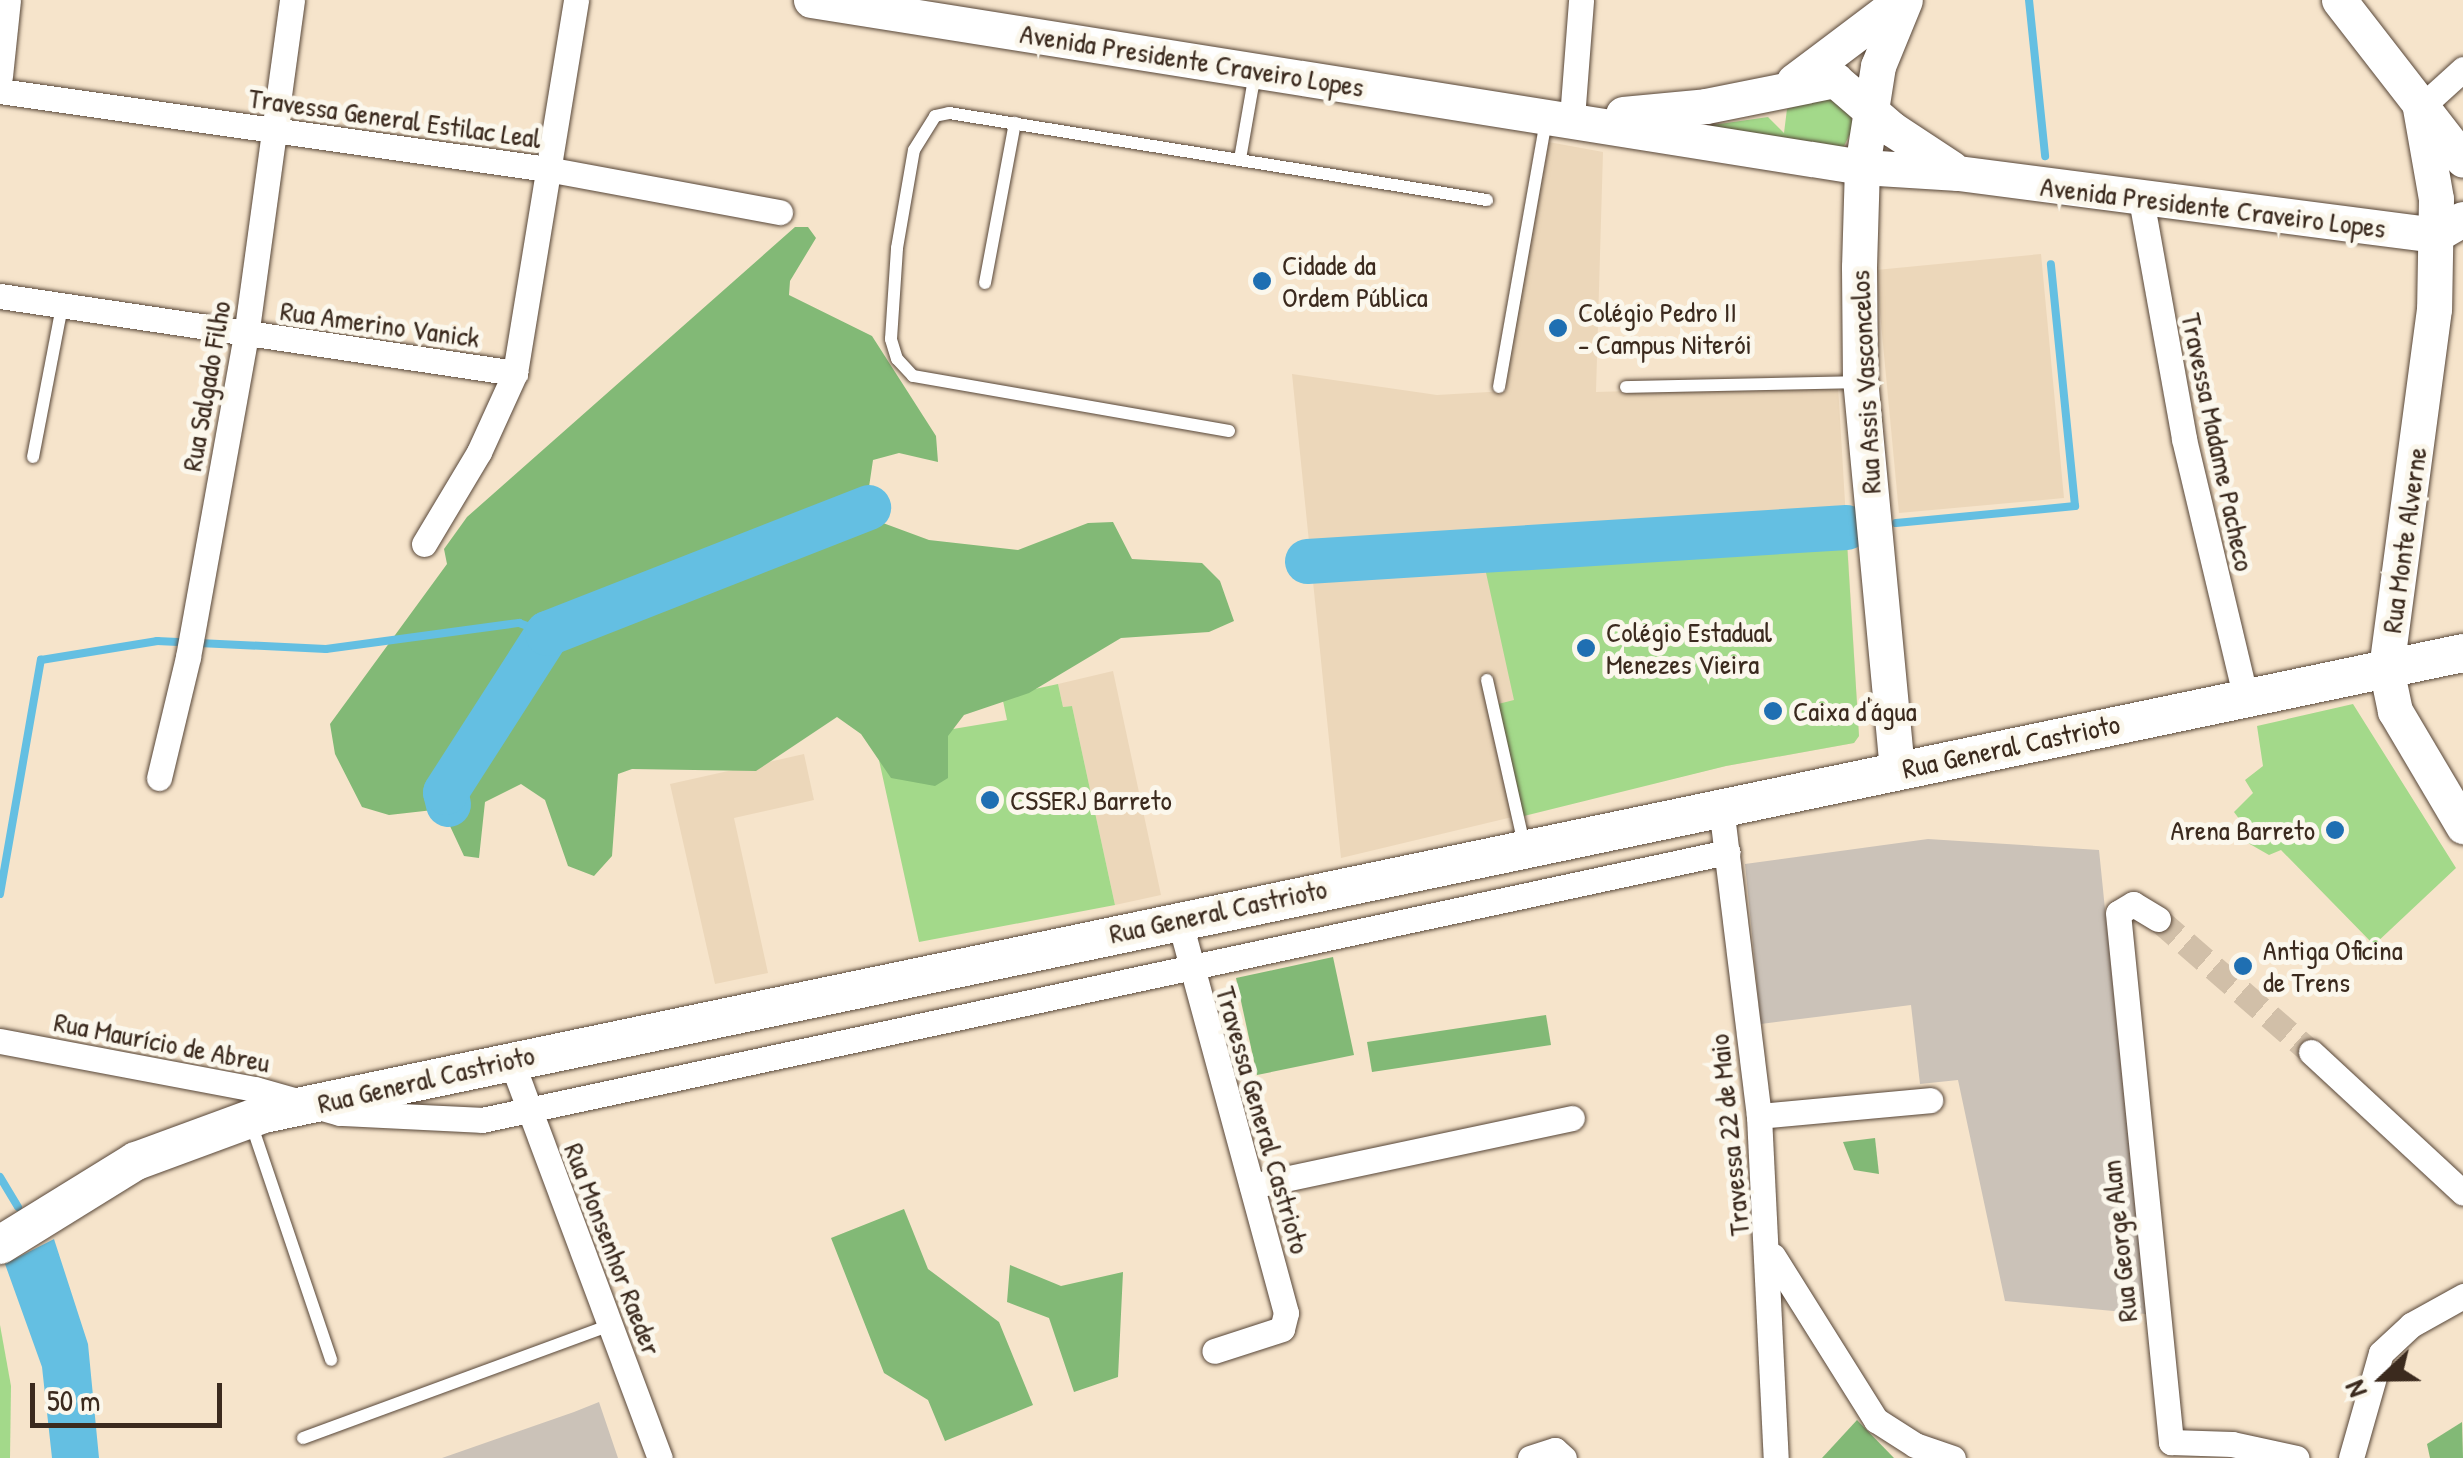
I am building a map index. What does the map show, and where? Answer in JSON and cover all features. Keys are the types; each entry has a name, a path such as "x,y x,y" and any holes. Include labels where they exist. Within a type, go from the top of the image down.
{"main road":[{"name":"Avenida Presidente Craveiro Lopes","path":"811,0 1862,167 1958,173 2142,200 2449,227"},
{"name":"Avenida Presidente Craveiro Lopes","path":"1789,84 1903,0"},
{"name":"Rua Assis Vasconcelos","path":"1897,770 1860,382 1862,167 1878,66 1903,0"},
{"path":"2339,0 2463,160"},
{"name":"Avenida Presidente Craveiro Lopes","path":"1560,116 1706,106 1789,84 1836,80 1958,173"},
{"name":"Rua Monte Alverne","path":"2420,108 2449,227 2434,309 2386,668 2395,711 2463,826"},
{"name":"Rua General Castrioto","path":"0,1245 136,1161 250,1120 312,1105 1179,919 2463,653"}],"street":[{"path":"0,76 8,0"},
{"name":"Rua Salgado Filho","path":"159,778 188,657 246,336 292,0"},
{"path":"424,544 479,452 515,373 576,0"},
{"path":"1560,116 1581,0"},
{"path":"2420,108 2463,69"},
{"name":"Travessa General Estilac Leal","path":"0,91 546,169 780,212"},
{"name":"Travessa Madame Pacheco","path":"2142,200 2184,439 2245,696"},
{"name":"Rua Amerino Vanick","path":"0,296 246,336 515,373"},
{"name":"Travessa 22 de Maio","path":"1721,807 1759,1116 1770,1252 1776,1458"},
{"name":"Rua Maurício de Abreu","path":"0,1041 312,1105 436,1122 531,1114 1727,852"},
{"name":"Rua George Alan","path":"2158,919 2134,904 2121,908 2171,1442 2232,1444 2296,1458"},
{"name":"Travessa General Castrioto","path":"1179,919 1286,1313 1274,1332 1214,1351"},
{"path":"2310,1052 2463,1193"},
{"name":"Rua Monsenhor Raeder","path":"511,1060 660,1458"},
{"path":"1759,1116 1930,1100"},
{"path":"1252,1186 1572,1118"},
{"path":"1770,1252 1876,1420 1914,1445 1953,1458"},
{"path":"2351,1458 2381,1353 2411,1325 2463,1296"}],"lane":[{"path":"1240,159 1256,70"},
{"path":"1229,431 913,376 897,359 891,339 897,248 923,130 949,113 1486,200"},
{"path":"1499,387 1560,116"},
{"path":"986,283 1015,123"},
{"path":"32,458 62,306"},
{"path":"1626,387 1860,382"},
{"path":"1487,680 1524,847"},
{"path":"250,1120 331,1360"},
{"path":"303,1438 610,1325"}],"shaded area":[{"path":"1543,141 1603,152 1596,392 1838,385 1859,736 1854,743 1726,766 1341,858 1292,374 1437,395 1506,391"},
{"path":"2041,254 2064,498 1899,513 1876,270"},
{"path":"1113,671 1161,895 1115,905 1072,706 1063,707 1058,684"},
{"path":"804,754 814,800 734,818 768,973 715,984 670,784"},
{"path":"1928,839 2099,850 2146,1314 2005,1301 1958,1080 1920,1084 1911,1005 1761,1024 1745,864"},
{"path":"599,1402 618,1458 442,1458 574,1412"}],"green space":[{"path":"1830,96 1848,110 1854,126 1843,148 1671,131 1768,117 1784,133 1787,109"},
{"path":"795,227 808,227 816,238 790,281 789,295 872,336 936,436 938,462 899,453 873,460 869,487 883,523 929,540 1018,550 1088,523 1113,522 1132,559 1202,563 1220,581 1234,621 1209,632 1121,638 1029,693 964,715 948,736 948,778 935,786 891,778 861,734 837,717 756,771 632,769 618,774 612,856 594,876 568,866 545,800 521,784 485,802 479,858 464,856 442,809 389,815 362,807 335,754 330,724 447,564 444,549 467,517"},
{"name":"Colégio Estadual Menezes Vieira","path":"1846,527 1859,736 1854,743 1726,766 1520,817 1494,705 1514,700 1481,550"},
{"name":"CSSERJ Barreto","path":"1058,684 1063,707 1072,706 1115,905 919,942 875,742 1007,720 1002,696"},
{"name":"Arena Barreto","path":"2353,704 2456,868 2374,945 2281,850 2269,855 2234,835 2243,824 2234,812 2253,793 2245,780 2263,766 2257,726"},
{"path":"1333,957 1354,1055 1257,1075 1236,978"},
{"path":"1546,1015 1551,1045 1372,1072 1367,1042"},
{"path":"1875,1138 1879,1174 1854,1170 1843,1142"},
{"path":"904,1209 928,1269 999,1322 1033,1405 945,1441 928,1400 884,1373 831,1238"},
{"path":"1010,1265 1061,1286 1123,1272 1118,1377 1074,1392 1049,1318 1007,1302"},
{"path":"0,1325 11,1386 10,1458 0,1458"},
{"path":"1857,1420 1894,1458 1822,1458"},
{"path":"2462,1422 2463,1458 2430,1458 2427,1444"}],"water":[{"path":"54,1239 88,1344 99,1458 52,1458 42,1367 5,1264"}],"waterway":[{"path":"2029,0 2045,156"},
{"path":"1896,523 2075,506 2051,264"},
{"path":"448,804 445,792 547,633 868,507"},
{"path":"1307,561 1846,527"},
{"path":"0,894 41,660 157,641 326,649 519,623 547,633"},
{"path":"0,1177 18,1207"}],"tunnel":[{"path":"2158,919 2311,1052"}],"place":[{"name":"Cidade da Ordem Pública","path":"1262,281"},
{"name":"Colégio Pedro II - Campus Niterói","path":"1558,328"},
{"name":"Colégio Estadual Menezes Vieira","path":"1586,648"},
{"name":"Caixa d'água","path":"1773,711"},
{"name":"CSSERJ Barreto","path":"990,800"},
{"name":"Arena Barreto","path":"2335,830"},
{"name":"Antiga Oficina de Trens","path":"2243,966"}]}
